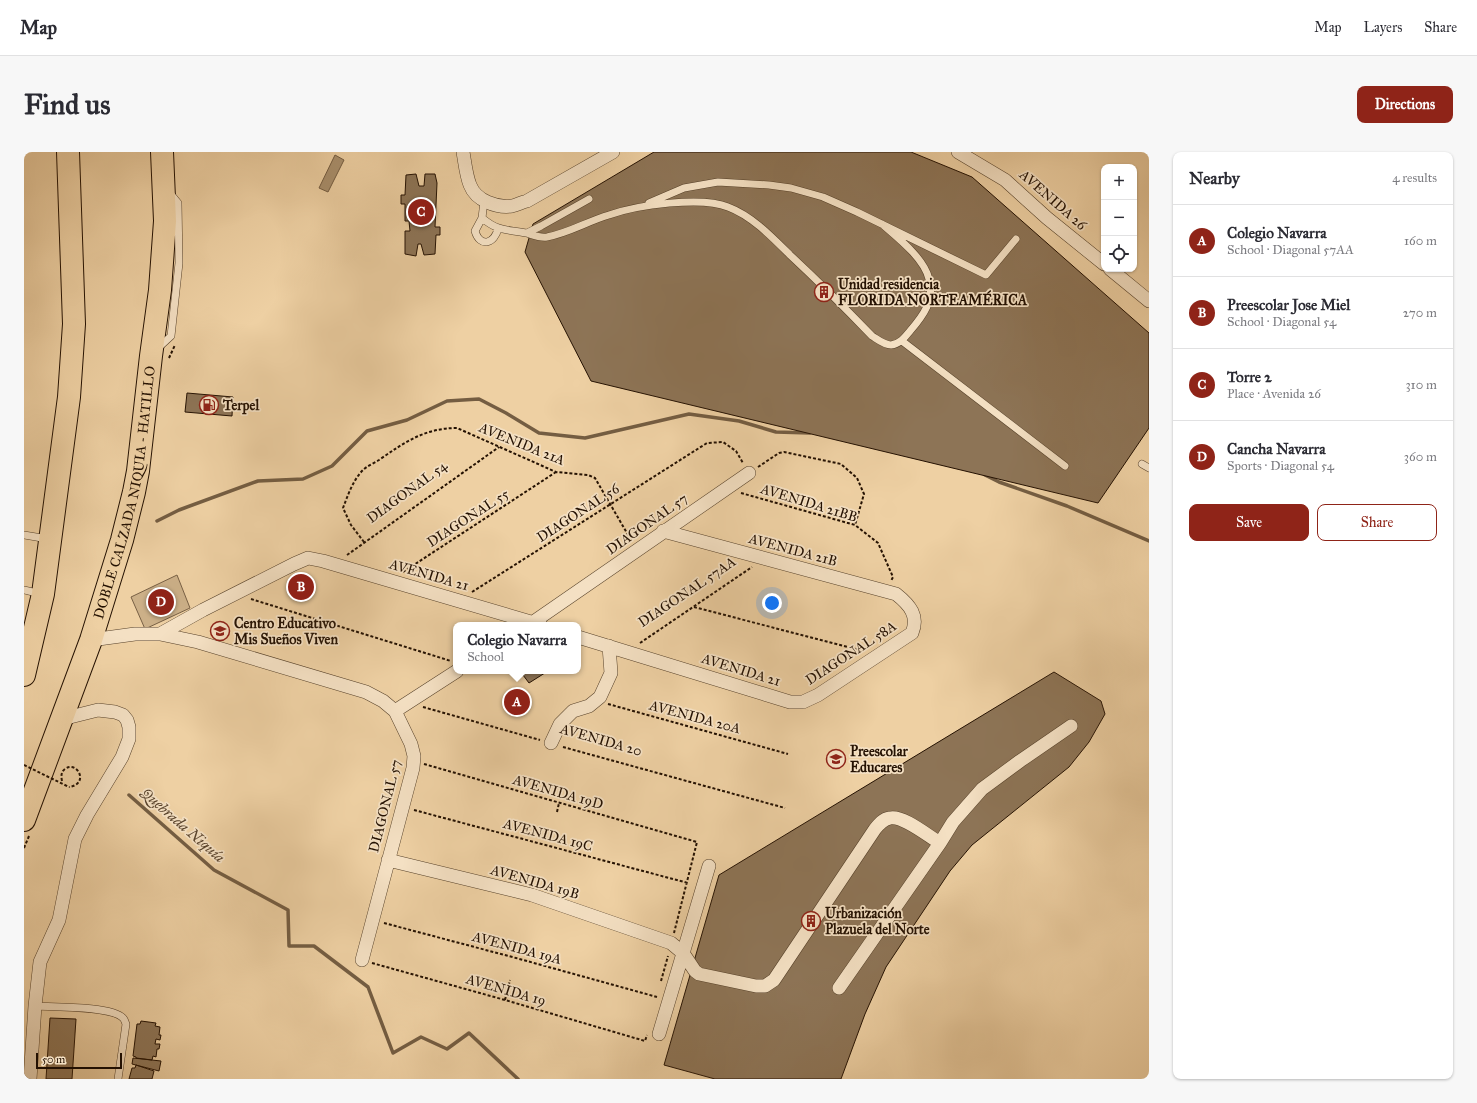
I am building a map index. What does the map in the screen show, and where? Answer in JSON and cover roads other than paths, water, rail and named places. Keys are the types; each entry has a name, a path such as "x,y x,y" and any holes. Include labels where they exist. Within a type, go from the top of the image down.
{"highway":[{"path":"24,675 34,592 50,539 69,397 74,324 68,152"},
{"name":"DOBLE CALZADA NIQUIA - HATILLO","path":"24,820 91,640 122,540 134,492 138,471 161,282 165,221 163,169"}],"street":[{"path":"463,152 470,186 476,194 484,201 511,206 527,201 613,152"},
{"name":"AVENIDA 26","path":"958,152 1005,180 1047,218 1101,262"},
{"path":"1114,272 1149,301"},
{"name":"DIAGONAL 57","path":"537,622 663,531 749,473"},
{"name":"AVENIDA 21B","path":"663,531 896,594 904,600 909,607"},
{"name":"AVENIDA 21","path":"160,634 203,610 308,558 334,564 528,622"},
{"name":"DIAGONAL 58A","path":"803,702 818,695 912,633 915,625 915,618 909,607"},
{"path":"91,640 135,634 160,634 198,642 366,692 383,701 395,711 453,674"},
{"name":"AVENIDA 21","path":"581,638 790,702 803,702"},
{"path":"551,743 560,724 573,711 590,706 600,696 611,673 609,646"},
{"path":"30,1079 35,1006 40,962 59,920 75,839 87,815 122,757 129,739 129,727 127,720 122,715 115,712 98,710 62,719"},
{"name":"DIAGONAL 57","path":"362,960 410,782 414,761 411,744 395,711"},
{"path":"839,988 953,822 982,789 1071,726"},
{"path":"683,953 695,971 699,974 756,986 765,986 774,980 875,829 882,821 891,818 905,821 940,843"},
{"name":"AVENIDA 19B","path":"388,860 532,895 671,943 683,953"},
{"path":"659,1034 709,866"}],"lane":[{"path":"644,206 684,188 718,182 791,188 823,196 986,275 1016,239"},
{"path":"527,233 589,200"},
{"path":"484,201 482,218 475,231 476,237 479,240 488,242 492,240 497,233 498,228"},
{"path":"482,218 498,228 527,233 535,237 546,237 569,231 609,214 644,206 692,202 716,203 740,212 749,218 782,246 872,336 891,345 902,341 926,310 930,296 930,279 914,253 882,224"},
{"path":"902,341 1065,466"},
{"path":"1142,464 1149,468"},
{"path":"24,535 50,539"},
{"path":"35,1006 98,1010 117,1015 124,1019 126,1024 118,1079"}],"waterway":[{"path":"157,521 179,510 258,481 303,479 332,466 367,431 407,420 447,401 479,399 539,433 585,438 689,414 739,421 776,432 810,433"},
{"path":"985,475 999,482 1067,506 1149,541"},
{"name":"Quebrada Niquía","path":"129,795 214,870 288,910 289,946 314,946 368,987 393,1053 421,1037 447,1049 469,1033 518,1079"}],"place":[{"name":"Torre 2","path":"421,212"},
{"name":"Unidad residencia FLORIDA NORTEAMÉRICA","path":"824,292"},
{"name":"Terpel","path":"209,405"},
{"name":"Preescolar Jose Miel","path":"301,587"},
{"name":"Cancha Navarra","path":"161,602"},
{"name":"Centro Educativo Mis Sueños Viven","path":"220,631"},
{"name":"Colegio Navarra","path":"517,702"},
{"name":"Preescolar Educares","path":"836,759"},
{"name":"Urbanización Plazuela del Norte","path":"811,921"}]}
